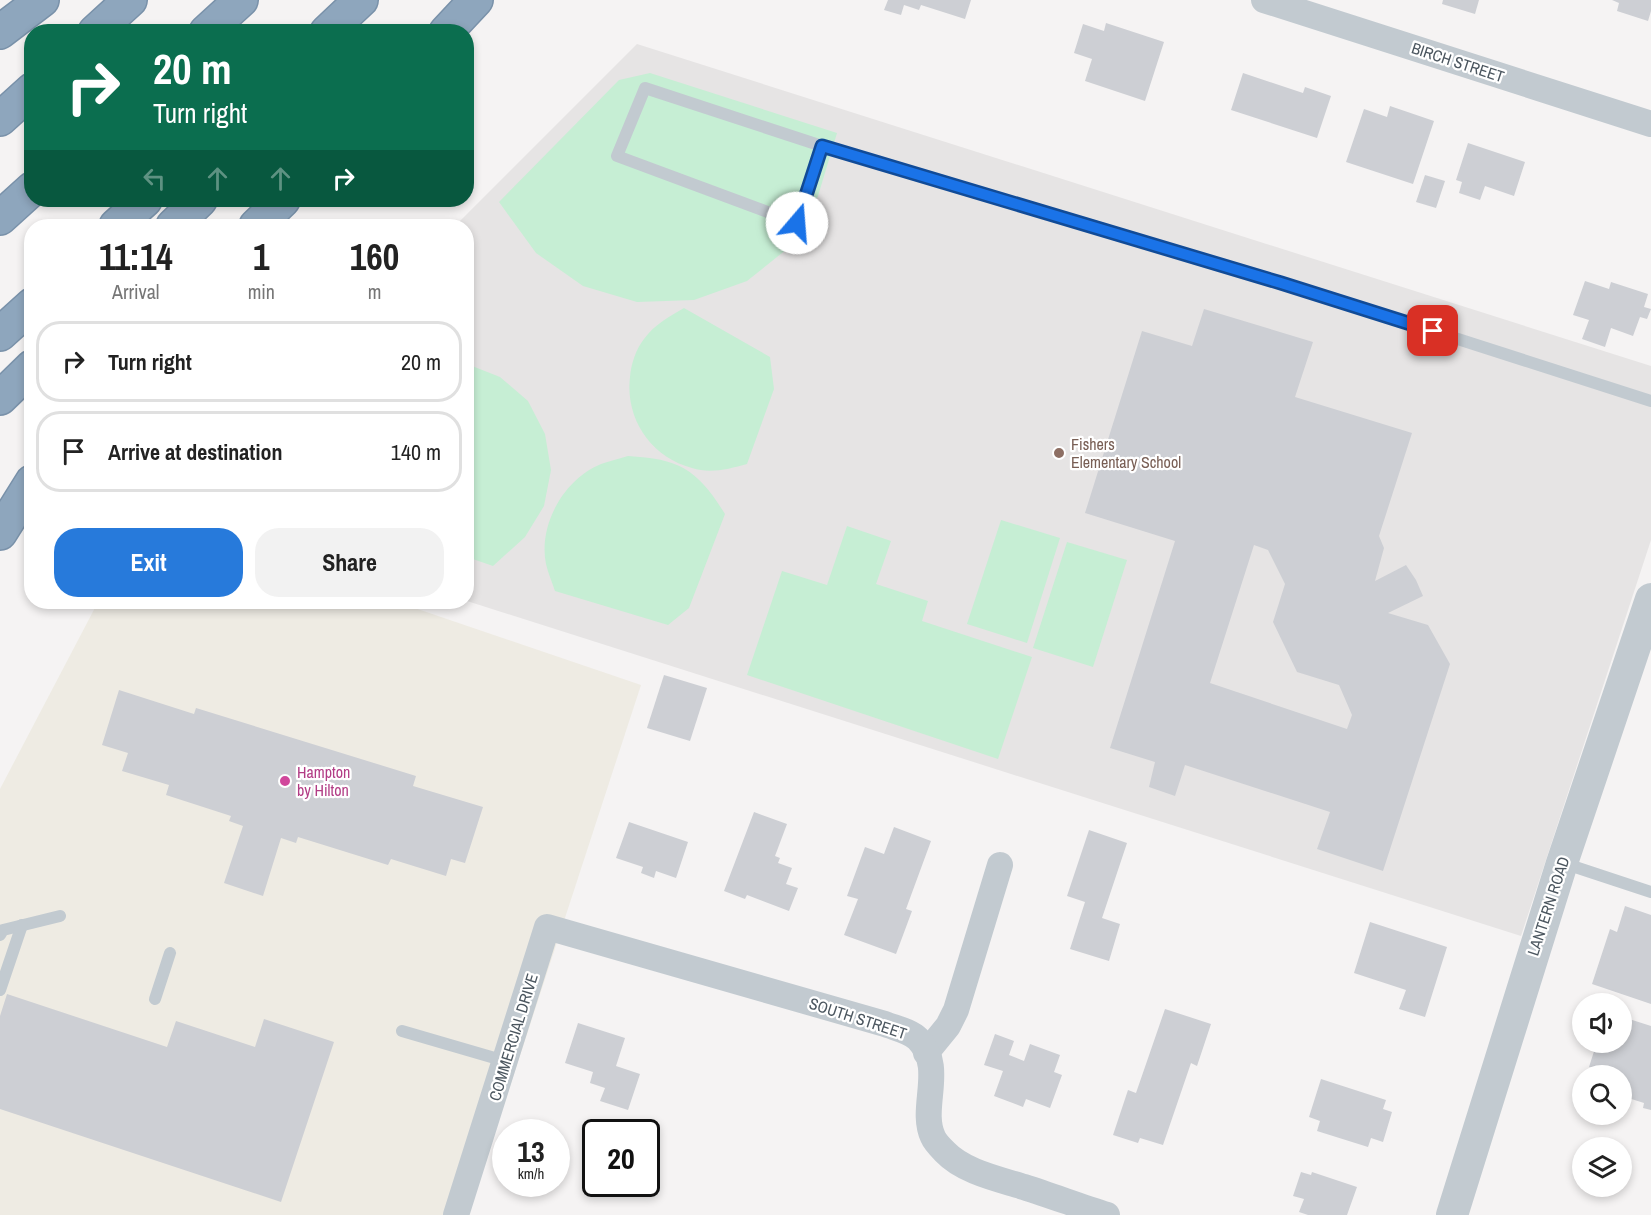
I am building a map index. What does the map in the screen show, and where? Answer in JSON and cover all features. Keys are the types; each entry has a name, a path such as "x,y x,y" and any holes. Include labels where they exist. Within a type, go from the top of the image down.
{"highway":[{"path":"0,32 42,0"},
{"path":"104,24 130,0"},
{"path":"215,24 241,0"},
{"path":"336,24 361,0"},
{"path":"360,24 376,0"},
{"path":"454,24 476,0"},
{"path":"0,119 24,97"},
{"path":"0,218 24,196"},
{"path":"124,219 138,207"},
{"path":"180,219 193,207"},
{"path":"263,219 276,207"},
{"path":"0,334 24,312"},
{"path":"0,398 24,375"},
{"path":"0,533 24,495"}],"street":[{"name":"BIRCH STREET","path":"1264,0 1651,124"},
{"name":"LANTERN ROAD","path":"1452,1215 1562,863 1648,618"},
{"path":"1000,865 956,1010 948,1026 926,1053 932,1078 930,1115 933,1137 954,1160 993,1177 1107,1215"},
{"name":"SOUTH STREET","path":"547,927 885,1024 918,1039 926,1053"},
{"name":"COMMERCIAL DRIVE","path":"456,1215 547,927"}],"lane":[{"path":"822,146 797,223 617,156 645,88 822,146 1302,289 1651,401"},
{"path":"1562,863 1651,892"},
{"path":"0,934 3,930 60,916"},
{"path":"0,990 22,925"},
{"path":"155,999 170,953"},
{"path":"402,1031 505,1061"}],"shaded area":[{"name":"Fishers Elementary School","path":"637,44 1651,366 1651,540 1521,936 474,603 474,219 462,219"},
{"path":"94,609 418,609 641,685 499,1119 492,1119 492,1141 468,1215 0,1215 0,789"}],"green space":[{"path":"650,73 837,133 818,196 792,245 747,281 694,300 637,302 583,286 536,253 499,202 619,80"},
{"path":"684,308 770,357 774,389 747,464 706,471 677,463 653,445 637,421 630,393 631,372 636,352 653,329"},
{"path":"474,367 500,377 528,401 545,434 551,470 544,506 525,537 493,566 474,559"},
{"path":"628,456 661,460 686,469 705,486 725,514 689,608 668,625 555,591 546,564 546,534 550,519 565,492 588,471 601,464"},
{"path":"1001,520 1060,538 1027,643 967,624"},
{"path":"847,526 891,541 876,584 928,601 922,621 1032,657 998,759 747,675 782,571 827,585"},
{"path":"1067,542 1127,560 1093,667 1033,648"}],"building":[{"path":"888,0 971,0 965,19 921,5 919,10 904,5 901,15 884,10"},
{"path":"1443,0 1479,0 1475,14 1442,4"},
{"path":"1612,0 1651,0 1648,21 1617,11 1619,3"},
{"path":"1106,23 1164,42 1145,101 1085,81 1092,59 1074,53 1083,24 1104,31"},
{"path":"1243,73 1303,93 1305,87 1331,96 1317,138 1231,110"},
{"path":"1390,106 1434,121 1413,184 1346,162 1364,109 1387,117"},
{"path":"1468,143 1525,162 1514,196 1485,186 1480,200 1459,193 1462,182 1456,180"},
{"path":"1425,175 1445,181 1436,208 1416,202"},
{"path":"1585,281 1609,289 1611,282 1648,294 1644,307 1651,309 1647,319 1640,317 1633,336 1611,328 1605,347 1582,339 1589,320 1573,315"},
{"name":"Fishers Elementary School","path":"1204,309 1313,342 1295,397 1412,433 1379,536 1384,548 1375,581 1406,565 1423,596 1388,613 1428,625 1450,664 1383,871 1317,849 1330,812 1185,765 1175,796 1149,787 1155,762 1110,748 1175,541 1085,513 1142,331 1192,346","holes":["1254,545 1268,550 1285,584 1273,622 1297,672 1339,685 1352,715 1347,729 1210,683"]},
{"path":"664,675 707,688 690,741 647,728"},
{"name":"Hampton by Hilton","path":"119,690 194,714 196,708 416,776 413,786 483,807 465,863 451,859 446,876 391,859 388,865 298,837 296,843 281,838 263,896 224,883 243,826 229,821 231,816 166,795 169,785 122,771 128,753 102,745"},
{"path":"754,812 787,824 775,856 780,858 778,863 792,868 786,884 798,888 789,911 747,895 745,899 724,891"},
{"path":"629,822 688,842 676,878 656,871 654,878 641,873 643,867 616,858"},
{"path":"894,827 931,841 906,909 912,911 896,954 844,935 858,899 847,896 865,847 884,854"},
{"path":"1089,830 1127,843 1102,918 1120,924 1109,961 1070,949 1085,902 1067,896"},
{"path":"1625,906 1651,915 1651,1004 1632,998 1632,993 1619,993 1592,984 1610,929 1617,932"},
{"path":"1370,922 1447,947 1425,1017 1399,1009 1406,990 1354,973"},
{"path":"7,994 167,1047 176,1021 255,1047 264,1019 334,1042 281,1202 0,1109 0,1016"},
{"path":"1165,1009 1211,1024 1197,1066 1191,1063 1163,1145 1140,1138 1138,1143 1113,1135 1128,1090 1136,1093"},
{"path":"1632,1020 1651,1026 1651,1110 1643,1108 1644,1103 1632,1099 1632,1065 1590,1065 1593,1053 1632,1053"},
{"path":"578,1023 625,1038 616,1066 640,1074 628,1110 600,1101 605,1088 590,1083 593,1072 565,1063"},
{"path":"995,1034 1014,1041 1009,1055 1024,1061 1030,1044 1060,1055 1054,1072 1062,1075 1050,1108 1026,1099 1023,1107 994,1096 1003,1071 984,1065"},
{"path":"1321,1079 1386,1100 1383,1109 1392,1112 1383,1142 1371,1138 1368,1147 1317,1131 1320,1121 1309,1117"},
{"path":"1301,1172 1311,1175 1312,1172 1357,1187 1347,1215 1308,1215 1299,1212 1304,1199 1293,1196"}],"place":[{"name":"Fishers Elementary School","path":"1059,453"},
{"name":"Hampton by Hilton","path":"285,781"}],"route":[{"path":"797,223 822,146 1281,283 1433,331"}]}
